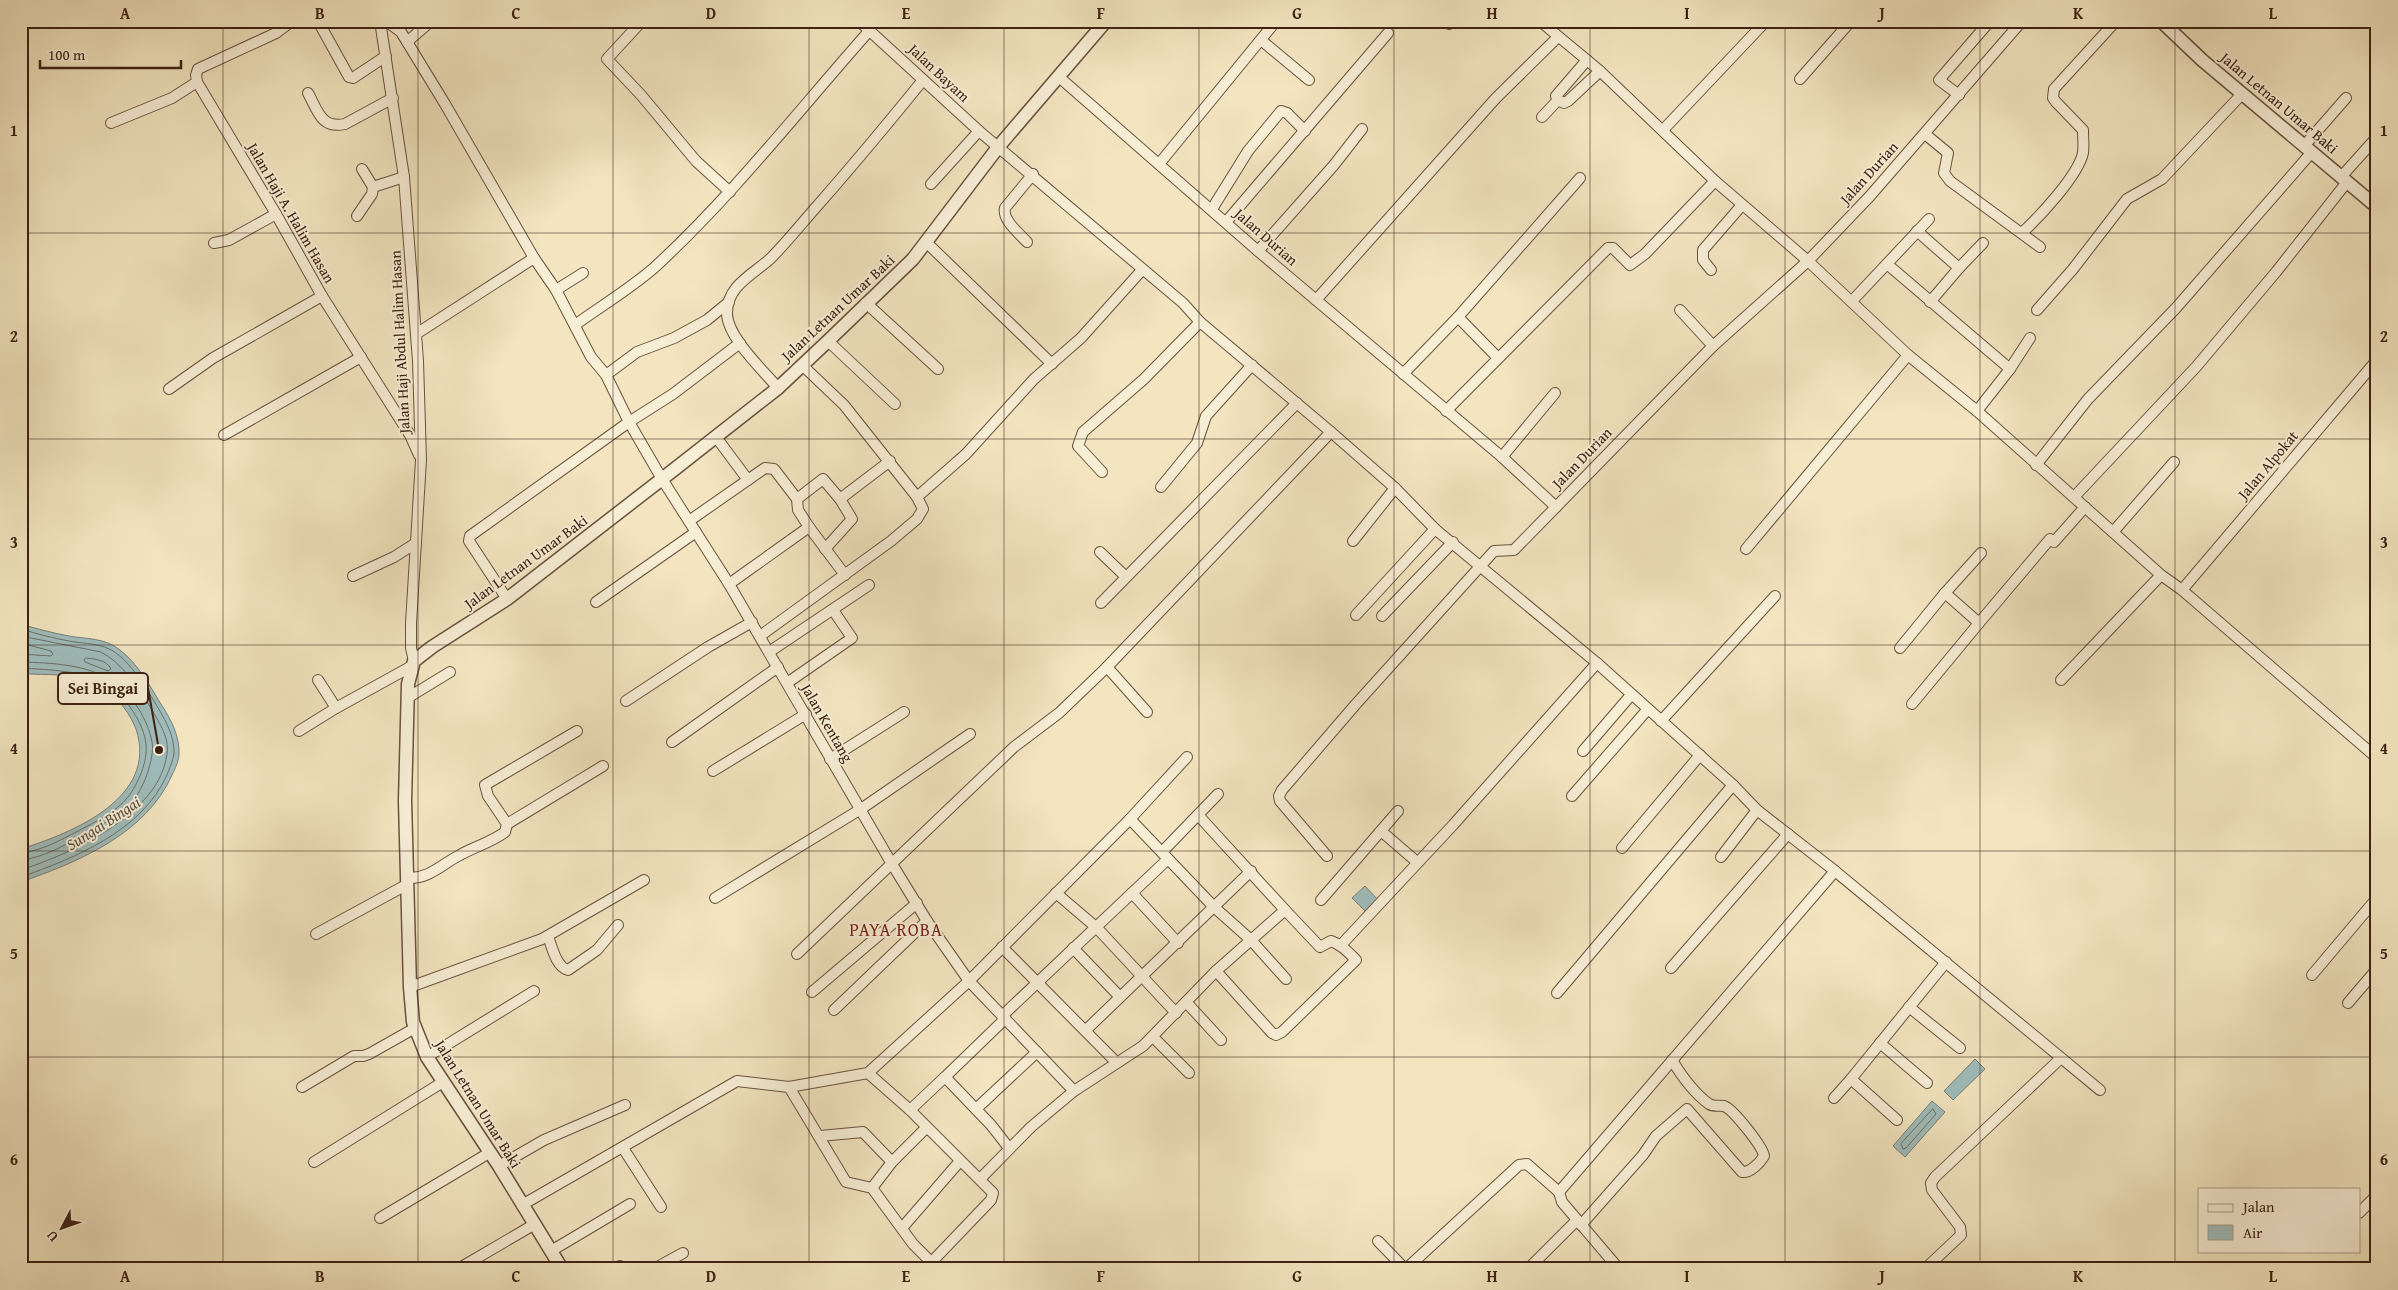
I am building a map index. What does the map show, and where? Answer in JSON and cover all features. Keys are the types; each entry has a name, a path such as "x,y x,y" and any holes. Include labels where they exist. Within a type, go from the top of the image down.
{"street":[{"path":"111,123 172,98 197,82 196,75 198,69 276,33 292,21"},
{"path":"318,21 349,77 353,78 386,56"},
{"name":"Jalan Haji Abdul Halim Hasan","path":"380,21 404,177 416,334 421,460 411,623 413,664"},
{"name":"Jalan Kentang","path":"386,21 401,32 534,258 556,290 592,357 606,375 629,422 662,479 752,622 786,684 806,714 830,759 927,921 969,981 1074,1091"},
{"path":"407,42 431,21"},
{"path":"642,21 607,59 641,95 696,161 730,192"},
{"name":"Jalan Bayam","path":"859,21 979,131 1033,174 1183,304 1200,322 1395,488 1436,528 1597,663 1733,785 1757,810 1836,871 2100,1090"},
{"name":"Jalan Letnan Umar Baki","path":"562,1269 499,1166 427,1057 415,1028 410,987 405,801 408,684 413,664 507,598 778,388 913,259 999,146 1106,21"},
{"path":"1159,164 1276,21"},
{"path":"1663,130 1766,21"},
{"path":"1800,79 1851,21"},
{"path":"1959,96 1939,80 1990,21"},
{"name":"Jalan Durian","path":"1060,77 1258,251 1502,457 1556,507 1713,346 1808,261 1959,96 2022,21"},
{"path":"2022,233 2048,208 2076,169 2083,153 2083,130 2053,98 2054,89 2116,21"},
{"name":"Jalan Letnan Umar Baki","path":"2162,21 2242,94 2377,207"},
{"path":"1544,22 1558,37 1600,71 1742,206 1808,261 1852,301 1908,356 1976,411 2161,574 2377,758"},
{"path":"574,325 653,268 730,192 870,30"},
{"path":"1226,222 1388,33"},
{"path":"1316,300 1496,98 1558,37"},
{"path":"1262,40 1308,80"},
{"path":"1558,100 1556,96 1587,60"},
{"path":"1558,100 1564,103 1568,101 1600,71"},
{"path":"778,388 740,343 727,316 736,285 770,259 867,149 923,80"},
{"name":"Jalan Haji A. Halim Hasan","path":"197,82 276,214 322,296 410,435 421,460"},
{"path":"308,93 323,120 329,125 336,126 345,124 393,98"},
{"path":"2037,310 2073,269 2127,199 2162,179 2242,94"},
{"path":"2036,464 2088,399 2176,308 2308,149 2346,98"},
{"path":"1542,117 1558,100"},
{"path":"1212,209 1248,151 1282,111 1288,113 1305,131"},
{"path":"1258,251 1334,165 1362,129"},
{"path":"931,184 979,131"},
{"path":"1925,134 1948,153 1944,173 1950,181 2040,247"},
{"path":"2074,497 2196,367 2276,272 2344,179 2377,138"},
{"path":"356,216 372,194 373,187 362,169"},
{"path":"1026,242 1007,219 1004,212 1005,208 1033,174"},
{"path":"373,187 404,177"},
{"path":"1402,374 1458,317 1580,178"},
{"path":"1446,411 1608,248 1613,248 1630,265 1645,254 1715,181"},
{"path":"1711,270 1703,260 1704,250 1742,206"},
{"path":"214,243 229,240 276,214"},
{"path":"1852,301 1929,219"},
{"path":"1917,231 1959,268"},
{"path":"927,243 1052,364"},
{"path":"1930,302 1983,243"},
{"path":"416,334 534,258"},
{"path":"1887,264 2010,369"},
{"path":"917,497 966,454 1034,379 1081,338 1142,270"},
{"path":"556,290 583,273"},
{"path":"169,389 213,358 322,296"},
{"path":"606,375 637,352 674,338 707,320 730,302"},
{"path":"866,303 938,369"},
{"path":"1680,310 1713,346"},
{"path":"1458,317 1498,358"},
{"path":"1102,472 1078,446 1083,432 1144,379 1200,322"},
{"path":"1976,411 2010,369 2030,338"},
{"path":"828,341 895,404"},
{"path":"507,598 470,541 470,536 629,422 679,390 740,343"},
{"path":"1746,549 1908,356"},
{"path":"224,435 360,357"},
{"name":"Jalan Alpokat","path":"2182,590 2377,360"},
{"path":"760,636 845,575 917,518 923,509 917,497 890,461 844,406 802,365"},
{"path":"1162,487 1197,443 1206,416 1252,365"},
{"path":"1502,457 1555,393"},
{"path":"1101,602 1297,403"},
{"path":"797,954 874,878 892,864 1014,747 1059,713 1107,667 1330,432"},
{"path":"716,437 748,480"},
{"path":"840,499 890,461"},
{"path":"2113,532 2174,462"},
{"path":"689,521 765,468 774,469 797,499 798,510 809,527 845,575"},
{"path":"797,499 823,479 840,499 852,519 825,549"},
{"path":"1353,541 1395,488"},
{"path":"1327,856 1283,806 1280,793 1356,704 1496,550 1510,551 1516,548 1556,507"},
{"path":"1912,704 2050,539 2054,542 2085,507"},
{"path":"729,584 809,527"},
{"path":"1356,615 1436,528"},
{"path":"596,602 696,532"},
{"path":"1382,616 1453,542"},
{"path":"353,576 394,557 416,543"},
{"path":"1100,552 1125,576"},
{"path":"1900,648 1945,593 1981,554"},
{"path":"2061,680 2161,574"},
{"path":"769,652 869,585"},
{"path":"1945,593 1979,623"},
{"path":"1661,721 1775,596"},
{"path":"786,684 852,638 833,610"},
{"path":"626,701 708,647 752,622"},
{"path":"1341,944 1418,862 1597,663"},
{"path":"299,731 413,664"},
{"path":"672,742 778,667"},
{"path":"1107,667 1147,712"},
{"path":"408,697 450,672"},
{"path":"318,680 336,708"},
{"path":"1584,751 1631,695"},
{"path":"1572,796 1648,709"},
{"path":"830,759 904,712"},
{"path":"712,772 806,714"},
{"path":"316,934 408,881 424,876 446,865 458,856 502,835 507,829 507,824 488,796 485,785 577,731"},
{"path":"715,898 861,809 970,734"},
{"path":"1622,848 1700,755"},
{"path":"522,1205 736,1081 790,1087 868,1073 969,981 1130,819 1187,757"},
{"path":"507,824 603,766"},
{"path":"1557,993 1733,785"},
{"path":"910,1110 945,1077 1038,981 1097,928 1132,893 1218,794"},
{"path":"1720,857 1757,810"},
{"path":"1321,900 1398,811"},
{"path":"1198,815 1320,947 1331,941 1341,944 1356,960 1282,1032 1276,1035 1272,1034 1216,971"},
{"path":"1130,819 1214,906 1251,940 1286,979"},
{"path":"1381,831 1418,862"},
{"path":"1671,968 1788,834"},
{"path":"1086,1030 1251,871"},
{"path":"1559,1192 1836,871"},
{"path":"410,987 548,936 644,880"},
{"path":"1056,893 1097,928 1176,1013"},
{"path":"1132,893 1178,943"},
{"path":"2312,975 2377,898"},
{"path":"812,992 917,903"},
{"path":"980,1179 1031,1126 1074,1091 1143,1046 1216,971 1285,910"},
{"path":"834,1010 927,921"},
{"path":"548,936 557,960 563,968 568,970 597,950 618,925"},
{"path":"1002,946 1116,1062"},
{"path":"1073,948 1120,997"},
{"path":"1834,1098 1946,962"},
{"path":"2348,1003 2377,969"},
{"path":"427,1057 534,991"},
{"path":"1186,1002 1221,1040"},
{"path":"1909,1007 1960,1048"},
{"path":"302,1087 354,1056 369,1054 415,1028"},
{"path":"1153,1037 1189,1073"},
{"path":"1880,1043 1928,1083"},
{"path":"976,1109 1037,1052"},
{"path":"1925,1269 1961,1235 1960,1227 1932,1190 1935,1177 2061,1058"},
{"path":"1528,1269 1579,1223 1643,1156 1656,1136 1687,1109 1742,1172 1748,1172 1763,1159 1761,1147 1733,1113 1724,1106 1708,1103 1690,1085 1672,1060"},
{"path":"790,1087 846,1182 872,1188 928,1265 993,1196 991,1190 926,1128 910,1110 868,1073"},
{"path":"945,1077 1010,1148"},
{"path":"1851,1079 1897,1120"},
{"path":"314,1162 443,1082"},
{"path":"499,1166 544,1140 625,1105"},
{"path":"872,1188 892,1162 926,1128"},
{"path":"820,1136 863,1132 892,1162"},
{"path":"623,1148 661,1207"},
{"path":"380,1218 489,1153"},
{"path":"902,1228 960,1161"},
{"path":"1378,1241 1406,1269 1519,1165 1527,1164 1559,1192 1562,1202 1619,1269"},
{"path":"2360,1212 2377,1195"},
{"path":"551,1251 630,1204"},
{"path":"458,1269 535,1224"},
{"path":"654,1269 683,1253"},
{"path":"615,1269 620,1266 624,1269"}],"water":[{"name":"Sungai Bingai","path":"21,624 63,635 102,641 120,650 142,674 166,713 176,733 179,754 178,762 160,796 128,830 87,855 21,882 21,849 64,833 106,809 123,793 135,775 140,753 134,724 128,713 111,694 95,685 71,677 21,673"},
{"path":"1365,886 1379,901 1367,913 1352,898"},
{"path":"1975,1059 1985,1069 1953,1100 1944,1091"},
{"path":"1932,1101 1945,1112 1905,1157 1893,1146"}],"place":[{"name":"Sei Bingai","path":"159,750"}],"district":[{"name":"PAYA ROBA","path":"896,930"}]}
